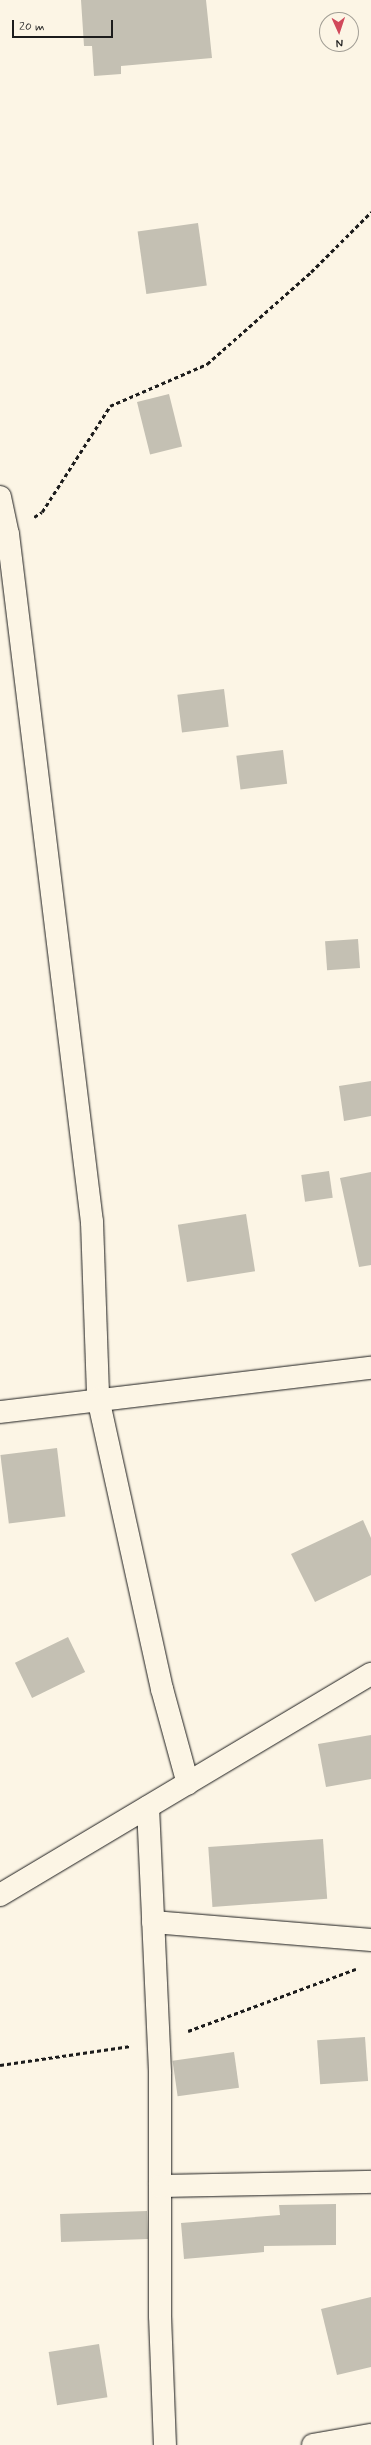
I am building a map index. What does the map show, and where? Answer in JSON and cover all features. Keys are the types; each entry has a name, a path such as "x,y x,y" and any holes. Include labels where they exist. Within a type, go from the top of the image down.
{"street":[{"path":"0,497 8,534 92,1222 98,1398 162,1689 188,1784"},
{"path":"0,1412 98,1398 371,1368"},
{"path":"0,1895 371,1674"},
{"path":"148,1807 160,2074 160,2316 165,2445"},
{"path":"153,1922 371,1940"},
{"path":"160,2186 371,2182"},
{"path":"313,2445 371,2435"}],"path":[{"path":"8,534 42,512 110,406 207,364 311,272 371,212"}],"building":[{"path":"81,0 206,0 212,58 121,66 121,74 94,76 92,46 84,46"},
{"path":"198,223 207,285 146,294 138,231"},
{"path":"169,394 182,446 150,454 137,402"},
{"path":"224,689 229,727 182,732 177,695"},
{"path":"283,750 287,784 240,789 236,756"},
{"path":"358,939 360,968 327,970 325,941"},
{"path":"371,1081 371,1116 344,1121 339,1086"},
{"path":"329,1171 333,1198 305,1202 301,1175"},
{"path":"371,1172 371,1265 359,1267 340,1178"},
{"path":"246,1214 255,1271 187,1282 178,1225"},
{"path":"57,1448 65,1516 9,1523 0,1455"},
{"path":"363,1520 371,1538 371,1575 315,1602 291,1554"},
{"path":"68,1637 85,1672 32,1698 15,1663"},
{"path":"371,1735 371,1779 326,1787 318,1744"},
{"path":"323,1839 327,1899 212,1907 208,1847"},
{"path":"365,2037 368,2081 320,2084 317,2040"},
{"path":"234,2052 239,2088 178,2096 173,2061"},
{"path":"336,2204 336,2245 264,2246 264,2252 184,2259 181,2223 280,2215 279,2205"},
{"path":"147,2211 148,2239 61,2242 60,2214"},
{"path":"371,2297 371,2367 337,2375 321,2309"},
{"path":"99,2344 107,2397 57,2405 49,2352"}]}
